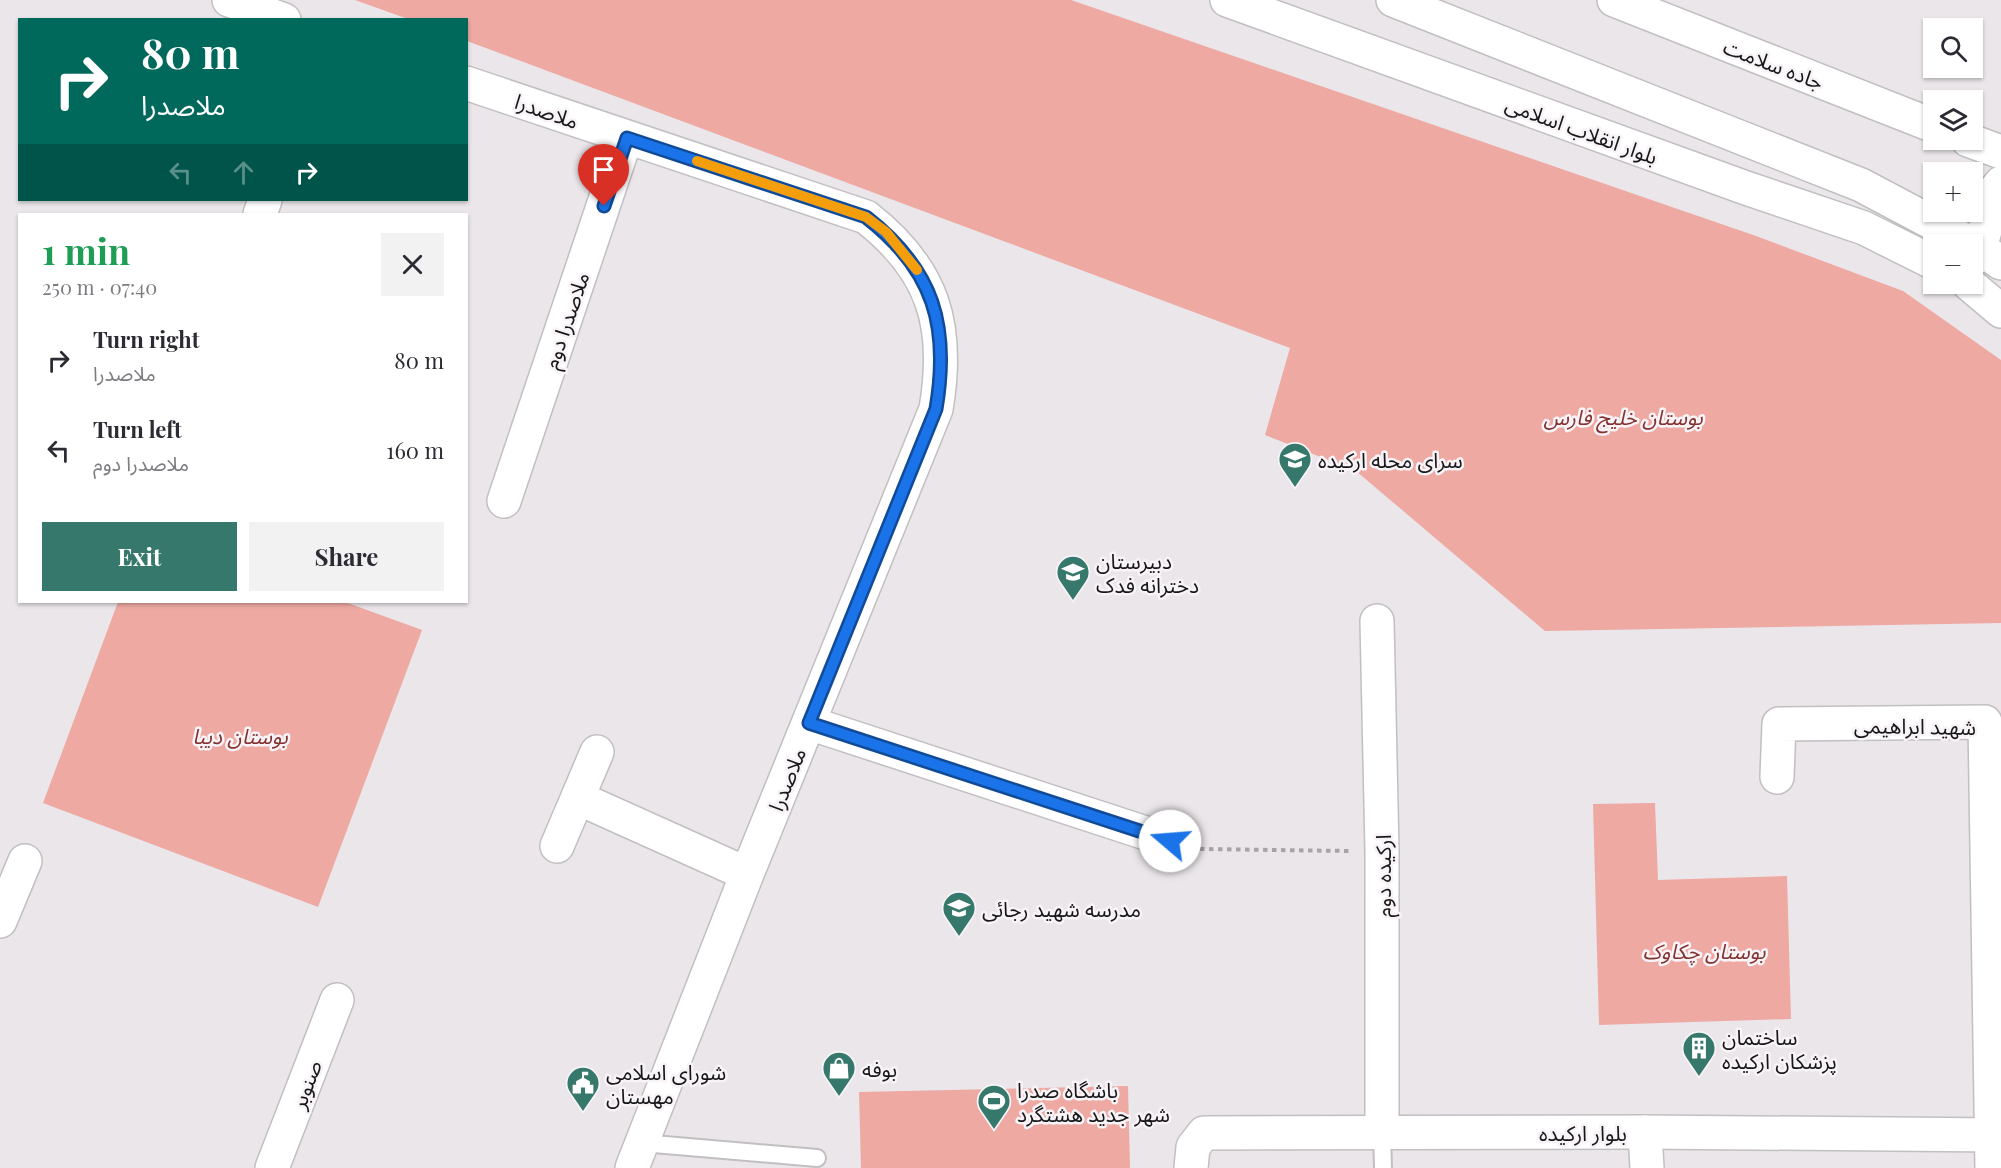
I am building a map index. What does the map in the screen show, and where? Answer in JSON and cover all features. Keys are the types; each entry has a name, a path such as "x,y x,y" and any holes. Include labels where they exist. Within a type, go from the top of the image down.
{"street":[{"path":"229,0 278,18"},
{"name":"بلوار انقلاب اسلامی","path":"1227,0 1634,148 1864,228 1923,258"},
{"path":"1393,0 1861,185 1989,252 1997,188 2001,183"},
{"name":"جاده سلامت","path":"1614,0 1923,122"},
{"name":"ملاصدرا","path":"468,84 866,217 886,232 920,274 932,300 939,329 942,357 936,409 747,874 637,1156"},
{"name":"ملاصدرا دوم","path":"504,501 627,138"},
{"path":"1983,145 2001,152"},
{"path":"1981,294 2001,311"},
{"name":"ارکیده دوم","path":"1377,621 1383,851 1382,1132"},
{"name":"شهید ابراهیمی","path":"1777,777 1779,724 1985,722 1996,1135"},
{"path":"809,723 1170,841"},
{"path":"557,846 597,752"},
{"path":"578,798 747,874"},
{"path":"0,921 25,861"},
{"name":"صنوبر","path":"272,1168 337,1000"},
{"path":"1645,1132 1647,1168"},
{"name":"بلوار ارکیده","path":"1191,1168 1193,1147 1204,1133 1645,1132 1996,1135"},
{"path":"1992,1168 1996,1135"}],"lane":[{"path":"1382,1132 1383,1168"},
{"path":"637,1156 817,1158"}],"path":[{"path":"1170,841 1205,850 1383,851"}],"green space":[{"name":"بوستان خلیج فارس","path":"355,0 1071,0 1756,236 1903,291 2001,360 2001,623 1545,631 1356,471 1265,435 1290,348 468,41 468,18 405,18"},
{"name":"بوستان دیبا","path":"118,603 348,603 422,630 318,907 43,803"},
{"name":"بوستان چکاوک","path":"1655,803 1658,880 1787,876 1791,1019 1599,1025 1593,804"},
{"name":"باشگاه صدرا شهر جدید هشتگرد","path":"1128,1086 1130,1168 861,1168 859,1092"}],"slow traffic":[{"path":"697,161 866,217 886,232 917,270"}],"place":[{"name":"سرای محله ارکیده","path":"1295,488"},
{"name":"دبیرستان دخترانه فدک","path":"1073,601"},
{"name":"مدرسه شهید رجائی","path":"959,937"},
{"name":"ساختمان پزشکان ارکیده","path":"1699,1077"},
{"name":"بوفه","path":"839,1097"},
{"name":"شورای اسلامی مهستان","path":"583,1112"},
{"name":"باشگاه صدرا شهر جدید هشتگرد","path":"994,1130"}],"route":[{"path":"604,206 627,138 866,217 886,232 920,274 932,300 939,329 942,357 940,384 936,409 809,723 1170,841"}]}
